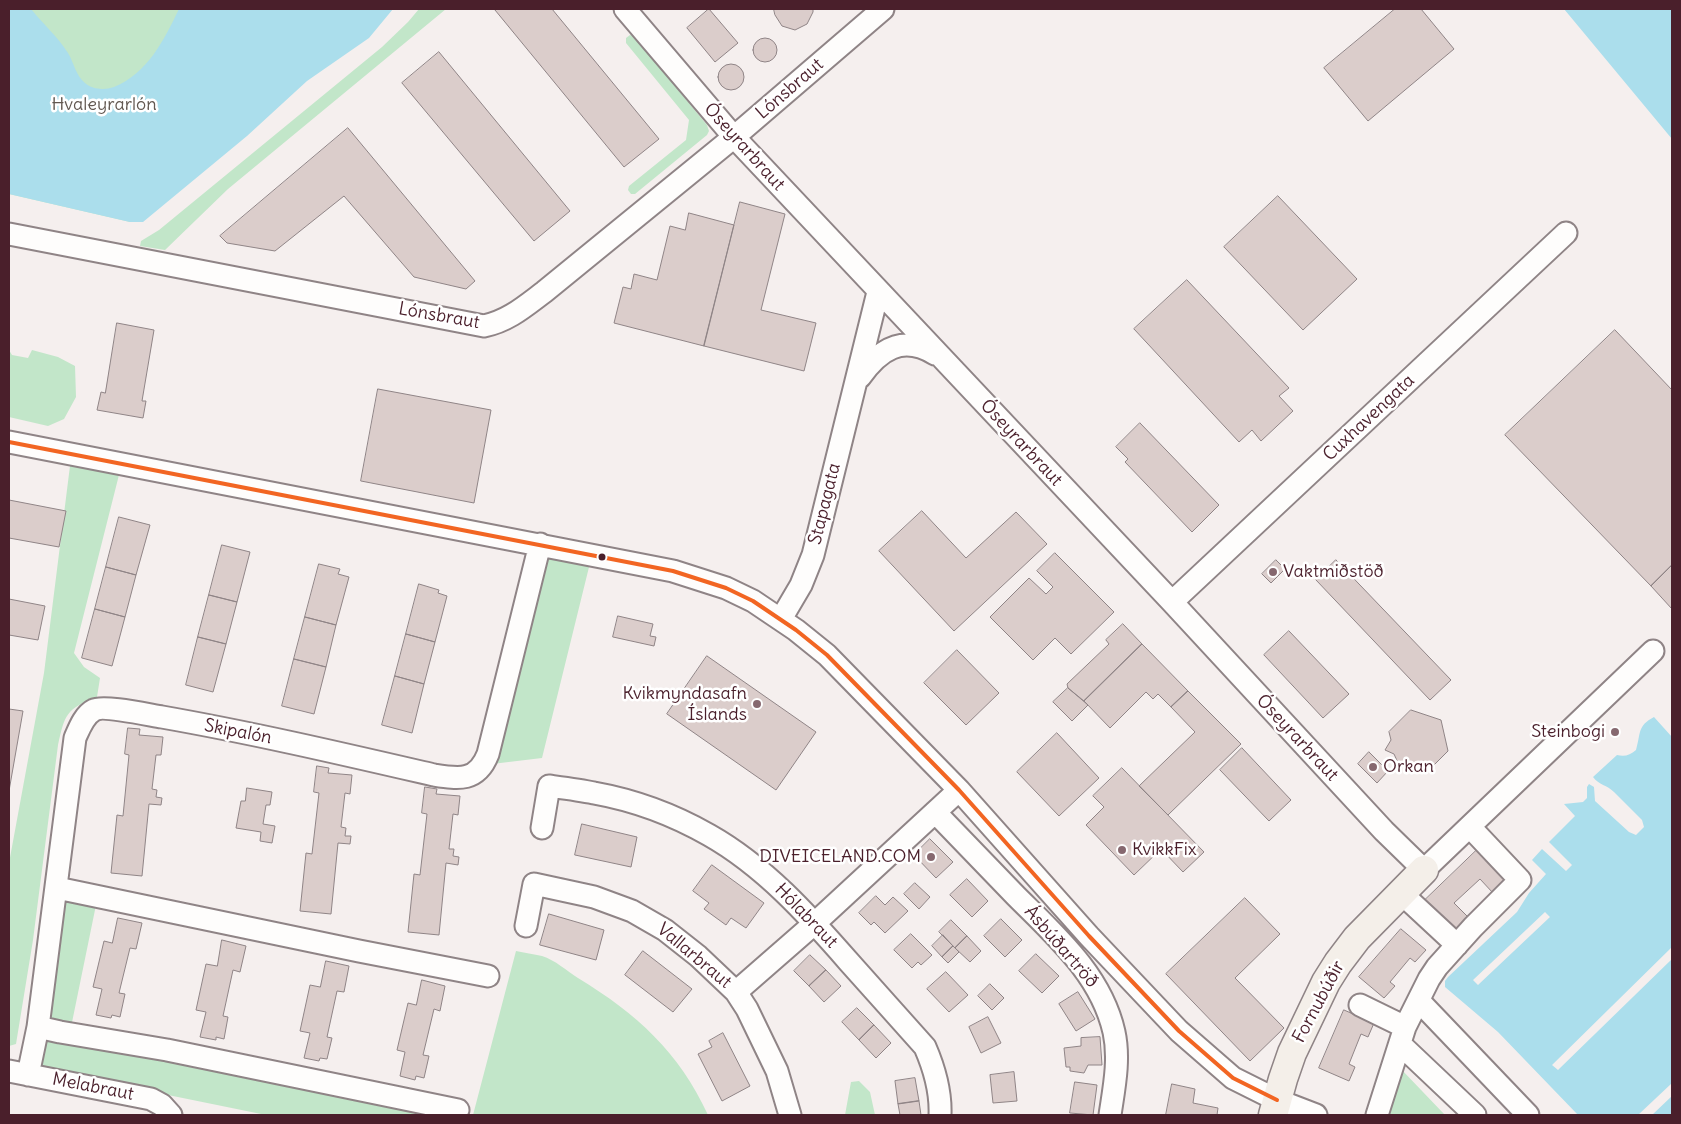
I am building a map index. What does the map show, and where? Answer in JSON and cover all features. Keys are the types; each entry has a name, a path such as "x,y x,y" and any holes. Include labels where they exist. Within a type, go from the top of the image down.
{"main road":[{"name":"Fornubúðir","path":"1278,1110 1292,1053 1326,982 1357,938 1424,870"}],"street":[{"name":"Óseyrarbraut","path":"625,9 734,137 1172,602 1377,823 1424,870"},
{"name":"Lónsbraut","path":"9,234 484,326 498,323 544,292 734,137 883,9"},
{"name":"Cuxhavengata","path":"1172,602 1566,233"},
{"name":"Stapagata","path":"782,619 801,585 813,555 878,292"},
{"name":"Stapagata","path":"856,383 872,360 889,349 913,346 931,352 941,358"},
{"path":"9,442 673,571 736,592 782,619 835,662 958,790 1089,936 1179,1031 1233,1078 1278,1110 1316,1115"},
{"name":"Skipalón","path":"19,1073 38,1027 75,738 79,727 94,710 101,708 192,722 458,779 471,774 484,765 488,754 540,544"},
{"name":"Fornubúðir","path":"1424,870 1653,651"},
{"name":"Hólabraut","path":"542,828 549,786 593,792 637,805 695,828 731,849 764,874 815,923 925,1048 932,1064 939,1090 940,1115"},
{"path":"736,992 815,923 958,790"},
{"name":"Ásbúðartröð","path":"935,812 1055,935 1096,984 1110,1016 1116,1042 1117,1064 1110,1115"},
{"path":"1377,1115 1403,1035 1437,967 1520,880 1470,827"},
{"name":"Vallarbraut","path":"526,926 534,884 604,900 640,915 673,935 736,992 750,1014 768,1050 784,1092 790,1115"},
{"path":"57,888 488,976"},
{"path":"1401,893 1457,945"},
{"path":"1419,1001 1528,1115"},
{"path":"1360,1005 1403,1035 1475,1115"},
{"path":"38,1027 167,1050 458,1110"},
{"name":"Melabraut","path":"19,1073 152,1099 162,1105 171,1115"}],"green space":[{"name":"Hvaleyrarlón","path":"9,9 313,9 130,222 9,194"},
{"path":"419,9 446,9 228,189 165,250 140,246 141,241 159,230 382,47"},
{"path":"630,35 634,36 707,125 709,131 707,135 635,194 631,194 628,190 629,186 686,140 689,120 626,43 626,38"},
{"path":"9,350 12,355 28,358 32,350 58,357 75,366 76,397 64,419 48,426 9,417"},
{"path":"72,450 122,463 74,653 84,667 100,678 97,697 79,705 68,714 60,735 33,940 16,1044 9,1046 9,863 44,673"},
{"path":"531,553 590,563 542,758 492,764"},
{"path":"60,898 96,905 69,1037 460,1115 266,1115 26,1066"},
{"path":"516,951 552,960 619,1006 637,1021 670,1053 697,1093 708,1115 473,1115"},
{"path":"1400,1068 1445,1115 1380,1115"},
{"path":"859,1081 870,1092 875,1115 845,1115 851,1082"}],"water":[{"name":"Hvaleyrarlón","path":"9,9 31,9 64,47 82,80 92,87 107,89 126,81 146,64 161,44 179,9 393,9 369,38 307,81 247,136 143,222 130,222 9,194"},
{"path":"1564,9 1672,9 1672,139"},
{"path":"1654,717 1672,737 1672,1115 1578,1115 1498,1032 1445,987 1445,981 1517,912 1529,893 1546,874 1532,860 1542,849 1566,871 1572,865 1549,842 1575,816 1564,804 1583,802 1587,798 1587,787 1589,784 1594,787 1595,801 1629,832 1636,835 1644,827 1642,820 1614,792 1593,777 1617,755 1627,755 1636,750 1642,727"}],"pier":[{"path":"1545,912 1550,917 1478,985 1473,980"},
{"path":"1672,947 1672,959 1558,1070 1552,1065"},
{"path":"1672,1083 1672,1096 1652,1115 1638,1115"}],"building":[{"path":"552,9 659,139 624,167 495,10"},
{"path":"709,9 738,43 715,62 687,28"},
{"path":"774,9 813,9 813,12 807,24 795,30 782,26 775,15"},
{"path":"1395,9 1421,9 1454,49 1368,121 1324,68"},
{"path":"765,38 770,39 776,45 776,55 770,61 765,62 760,61 754,55 753,50 754,45 760,39"},
{"path":"439,52 570,211 534,241 402,83"},
{"path":"731,64 740,68 744,77 740,86 731,90 722,86 718,77 722,68"},
{"path":"348,128 475,281 466,289 414,277 344,196 275,251 227,243 220,236"},
{"path":"1278,196 1357,279 1303,330 1224,247"},
{"path":"740,202 785,214 761,310 816,323 804,371 704,346"},
{"path":"689,213 734,225 704,346 614,323 623,287 631,289 634,274 657,280 670,226 685,230"},
{"path":"1187,280 1289,388 1279,396 1293,411 1261,441 1252,430 1239,442 1134,329"},
{"path":"117,323 154,330 142,401 146,401 143,418 97,410 101,392 105,393"},
{"path":"1615,330 1672,390 1672,565 1651,586 1505,435"},
{"path":"378,389 491,410 474,503 361,481"},
{"path":"1140,423 1219,505 1192,532 1125,462 1128,459 1116,447"},
{"path":"9,500 66,511 59,547 9,538"},
{"path":"922,511 966,558 1016,512 1047,544 954,631 879,551"},
{"path":"119,517 150,525 136,575 106,567"},
{"path":"222,545 250,552 237,602 209,595"},
{"path":"1055,553 1114,612 1071,654 1055,638 1033,660 990,617 1029,578 1046,594 1053,587 1037,571"},
{"name":"Vaktmiðstöð","path":"1276,560 1285,569 1271,583 1262,574"},
{"path":"1336,560 1451,680 1430,700 1316,580"},
{"path":"319,564 340,569 338,574 349,577 336,625 305,617"},
{"path":"1672,565 1672,609 1651,586"},
{"path":"106,567 136,575 125,617 95,609"},
{"path":"419,584 439,590 438,593 447,596 435,642 406,634"},
{"path":"209,595 237,602 226,644 198,637"},
{"path":"9,599 45,606 38,640 9,635"},
{"path":"95,609 125,617 112,666 82,658"},
{"path":"618,616 653,624 650,636 656,637 654,646 613,637"},
{"path":"305,617 336,625 326,667 294,659"},
{"path":"1123,624 1142,644 1084,701 1068,688 1067,684 1109,644 1106,640"},
{"path":"1289,631 1349,694 1323,718 1264,655"},
{"path":"406,634 435,642 424,684 395,676"},
{"path":"198,637 226,644 213,692 186,685"},
{"path":"1142,644 1188,691 1171,707 1158,694 1153,699 1146,692 1110,728 1084,701"},
{"path":"957,650 999,693 966,725 924,683"},
{"path":"707,656 816,732 776,790 667,714"},
{"path":"294,659 326,667 314,714 282,706"},
{"path":"395,676 424,684 412,733 382,725"},
{"path":"1068,688 1088,705 1072,721 1053,702"},
{"path":"1188,691 1241,744 1168,815 1139,786 1195,732 1171,707"},
{"path":"9,709 23,711 9,791"},
{"path":"1411,710 1441,720 1448,751 1428,771 1399,765 1394,754 1385,750 1391,740 1389,732"},
{"path":"128,728 140,729 139,735 163,737 161,755 156,755 152,789 157,790 156,797 162,798 161,805 149,804 142,876 111,873 117,815 123,816 129,755 125,754"},
{"path":"1057,733 1099,778 1059,816 1017,772"},
{"path":"1242,748 1291,800 1269,821 1220,770"},
{"path":"1369,752 1388,771 1377,783 1358,764"},
{"path":"317,766 329,768 328,773 352,775 350,794 345,793 341,827 346,828 345,836 351,836 350,844 338,843 331,914 300,911 306,853 312,854 319,793 314,792"},
{"path":"1122,768 1204,852 1183,872 1161,849 1134,875 1086,825 1104,807 1093,796"},
{"path":"425,787 437,789 436,794 460,796 458,815 453,814 449,849 454,849 453,856 459,857 458,865 446,863 439,935 408,932 414,874 420,875 427,814 422,813"},
{"path":"247,788 272,792 270,805 266,805 263,824 275,826 272,843 260,841 261,832 236,828 241,801 245,801"},
{"path":"582,824 637,837 631,867 575,855"},
{"path":"930,839 953,862 936,878 914,855"},
{"path":"1478,849 1507,880 1493,893 1480,879 1454,903 1468,917 1453,932 1424,901"},
{"path":"712,865 764,903 746,928 731,918 726,925 704,909 709,903 693,891"},
{"path":"967,879 988,901 972,917 950,895"},
{"path":"915,883 930,897 919,909 904,894"},
{"path":"876,896 885,905 893,897 908,911 885,933 874,922 871,925 859,913"},
{"path":"1245,898 1280,934 1235,978 1284,1028 1250,1061 1166,974"},
{"path":"549,914 604,930 596,960 540,945"},
{"path":"118,918 142,923 136,949 130,948 119,993 125,994 120,1017 112,1015 111,1018 96,1015 102,989 93,987 104,941 112,943"},
{"path":"1001,919 1022,940 1005,957 984,936"},
{"path":"951,920 967,936 955,948 939,932"},
{"path":"1401,929 1426,950 1415,962 1410,958 1390,982 1395,986 1384,998 1359,977"},
{"path":"911,934 932,955 921,965 918,962 912,968 894,950"},
{"path":"943,935 953,946 942,957 932,946"},
{"path":"967,936 981,951 970,962 955,948"},
{"path":"222,940 246,946 240,972 233,970 223,1016 228,1017 224,1039 216,1037 216,1040 200,1037 206,1012 196,1010 206,964 217,966"},
{"path":"953,946 959,952 948,963 942,957"},
{"path":"643,951 692,989 673,1012 625,975"},
{"path":"1036,954 1059,976 1042,993 1019,971"},
{"path":"810,955 826,970 809,986 794,971"},
{"path":"326,961 349,966 344,992 337,991 327,1037 332,1038 327,1059 320,1058 319,1061 304,1058 310,1033 300,1031 310,985 320,987"},
{"path":"826,970 841,986 824,1002 809,986"},
{"path":"946,972 968,995 949,1012 927,989"},
{"path":"422,980 445,986 440,1011 434,1009 423,1055 429,1056 424,1078 416,1076 415,1080 400,1076 405,1052 397,1050 408,1003 416,1005"},
{"path":"990,984 1004,998 992,1010 978,996"},
{"path":"1078,992 1095,1019 1076,1031 1059,1004"},
{"path":"857,1008 874,1025 859,1040 842,1022"},
{"path":"1344,1010 1374,1023 1368,1037 1361,1034 1349,1064 1355,1067 1349,1081 1319,1068"},
{"path":"988,1017 1001,1043 981,1053 969,1027"},
{"path":"874,1025 891,1043 876,1058 859,1040"},
{"path":"723,1033 750,1086 722,1101 698,1054 712,1047 709,1041"},
{"path":"1100,1037 1102,1065 1088,1065 1084,1073 1070,1071 1070,1067 1066,1067 1064,1048 1081,1046 1081,1038"},
{"path":"1014,1072 1017,1101 993,1103 990,1075"},
{"path":"915,1078 919,1101 898,1104 895,1081"},
{"path":"1075,1082 1097,1085 1093,1115 1070,1113"},
{"path":"1172,1084 1195,1089 1193,1103 1218,1108 1217,1115 1166,1115"},
{"path":"919,1101 921,1115 900,1115 898,1104"}],"transit line":[{"path":"9,442 673,571 726,588 753,601 796,630 827,655 959,790 1089,936 1179,1031 1233,1078 1277,1100"}],"place":[{"name":"Vaktmiðstöð","path":"1273,572"},
{"name":"Kvikmyndasafn Íslands","path":"757,704"},
{"name":"Steinbogi","path":"1615,732"},
{"name":"Orkan","path":"1373,767"},
{"name":"KvikkFix","path":"1122,850"},
{"name":"DIVEICELAND.COM","path":"931,857"}]}
